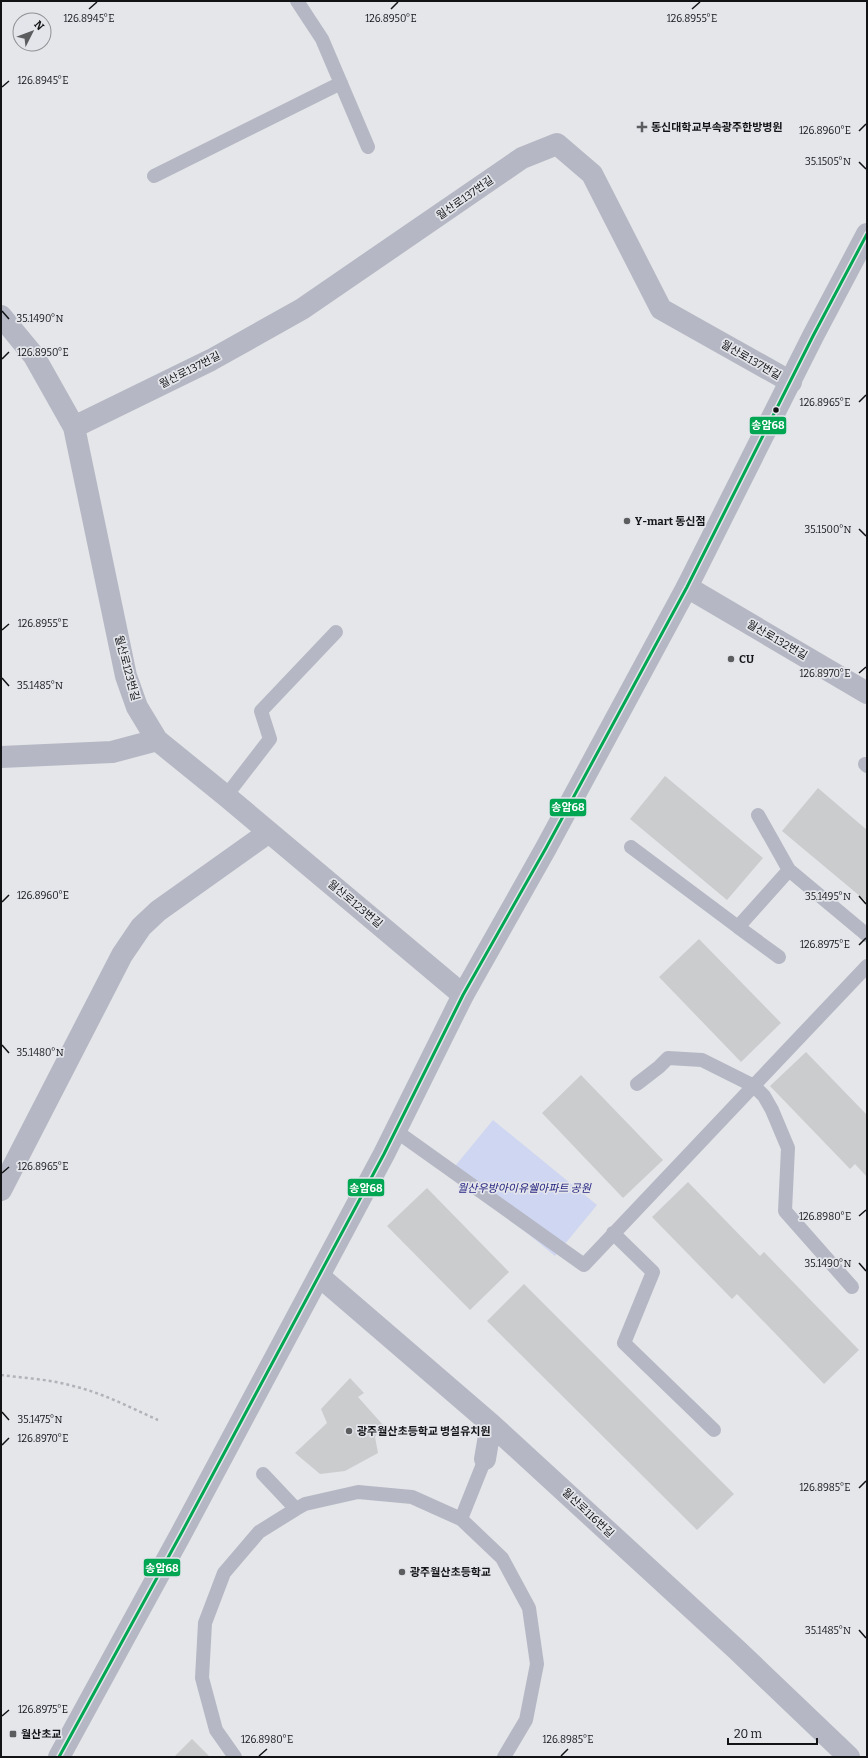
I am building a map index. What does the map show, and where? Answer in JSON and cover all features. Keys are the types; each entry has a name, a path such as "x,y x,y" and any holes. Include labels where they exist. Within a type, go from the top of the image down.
{"street":[{"name":"월산로137번길","path":"74,427 211,360 302,309 522,158 557,144 592,174 661,309 791,382"},
{"path":"59,1757 182,1532 396,1131 463,995 546,848 687,587 867,234"},
{"name":"월산로123번길","path":"1,316 34,356 74,427 126,676 137,707 157,740 463,995"},
{"name":"월산로132번길","path":"687,587 867,694"},
{"path":"1,757 112,752 157,740"},
{"path":"1,1190 122,955 141,927 158,911 269,832"},
{"name":"월산로116번길","path":"319,1276 491,1424 730,1643 849,1757"},
{"path":"485,1459 491,1424"}],"lane":[{"path":"297,1 322,39 368,147"},
{"path":"154,176 341,83"},
{"path":"226,796 270,739 261,711 336,632"},
{"path":"758,815 789,870 867,935"},
{"path":"631,847 779,957"},
{"path":"738,927 789,870"},
{"path":"396,1131 584,1265 867,966"},
{"path":"637,1084 668,1058 702,1060 754,1086 764,1096 772,1110 788,1148 786,1211 852,1287"},
{"path":"613,1233 653,1272 624,1343 714,1430"},
{"path":"461,1519 485,1459"},
{"path":"264,1474 296,1509"},
{"path":"235,1757 216,1730 202,1678 205,1623 224,1573 259,1532 296,1509 305,1504 358,1492 412,1497 461,1519 502,1558 529,1608 537,1664 526,1720 504,1757"}],"path":[{"path":"1,1375 68,1384 110,1397 158,1420"}],"green space":[{"name":"월산우방아이유쉘아파트 공원","path":"493,1120 597,1205 555,1256 451,1171"}],"building":[{"path":"665,776 763,858 727,900 630,819"},
{"path":"818,788 867,830 867,902 782,831"},
{"path":"699,939 781,1023 741,1062 659,977"},
{"path":"806,1052 867,1115 867,1177 855,1164 850,1169 770,1086"},
{"path":"581,1075 663,1160 623,1198 542,1113"},
{"path":"688,1182 760,1256 764,1252 859,1350 824,1384 737,1294 732,1299 652,1217"},
{"path":"427,1188 509,1272 470,1310 387,1226"},
{"path":"524,1284 734,1494 697,1530 487,1321"},
{"name":"광주월산초등학교 병설유치원","path":"350,1378 364,1393 358,1397 383,1425 375,1437 378,1453 345,1471 320,1474 295,1453 327,1423 321,1409"},
{"path":"192,1739 210,1757 174,1757"}],"transit line":[{"name":"송암68","path":"59,1757 182,1532 384,1154 463,995 546,848 687,587 813,336 867,234"}],"place":[{"name":"동신대학교부속광주한방병원","path":"642,127"},
{"name":"Y-mart 동신점","path":"627,521"},
{"name":"CU","path":"731,659"},
{"name":"광주월산초등학교 병설유치원","path":"349,1431"},
{"name":"광주월산초등학교","path":"402,1572"},
{"name":"월산초교","path":"13,1734"}]}
